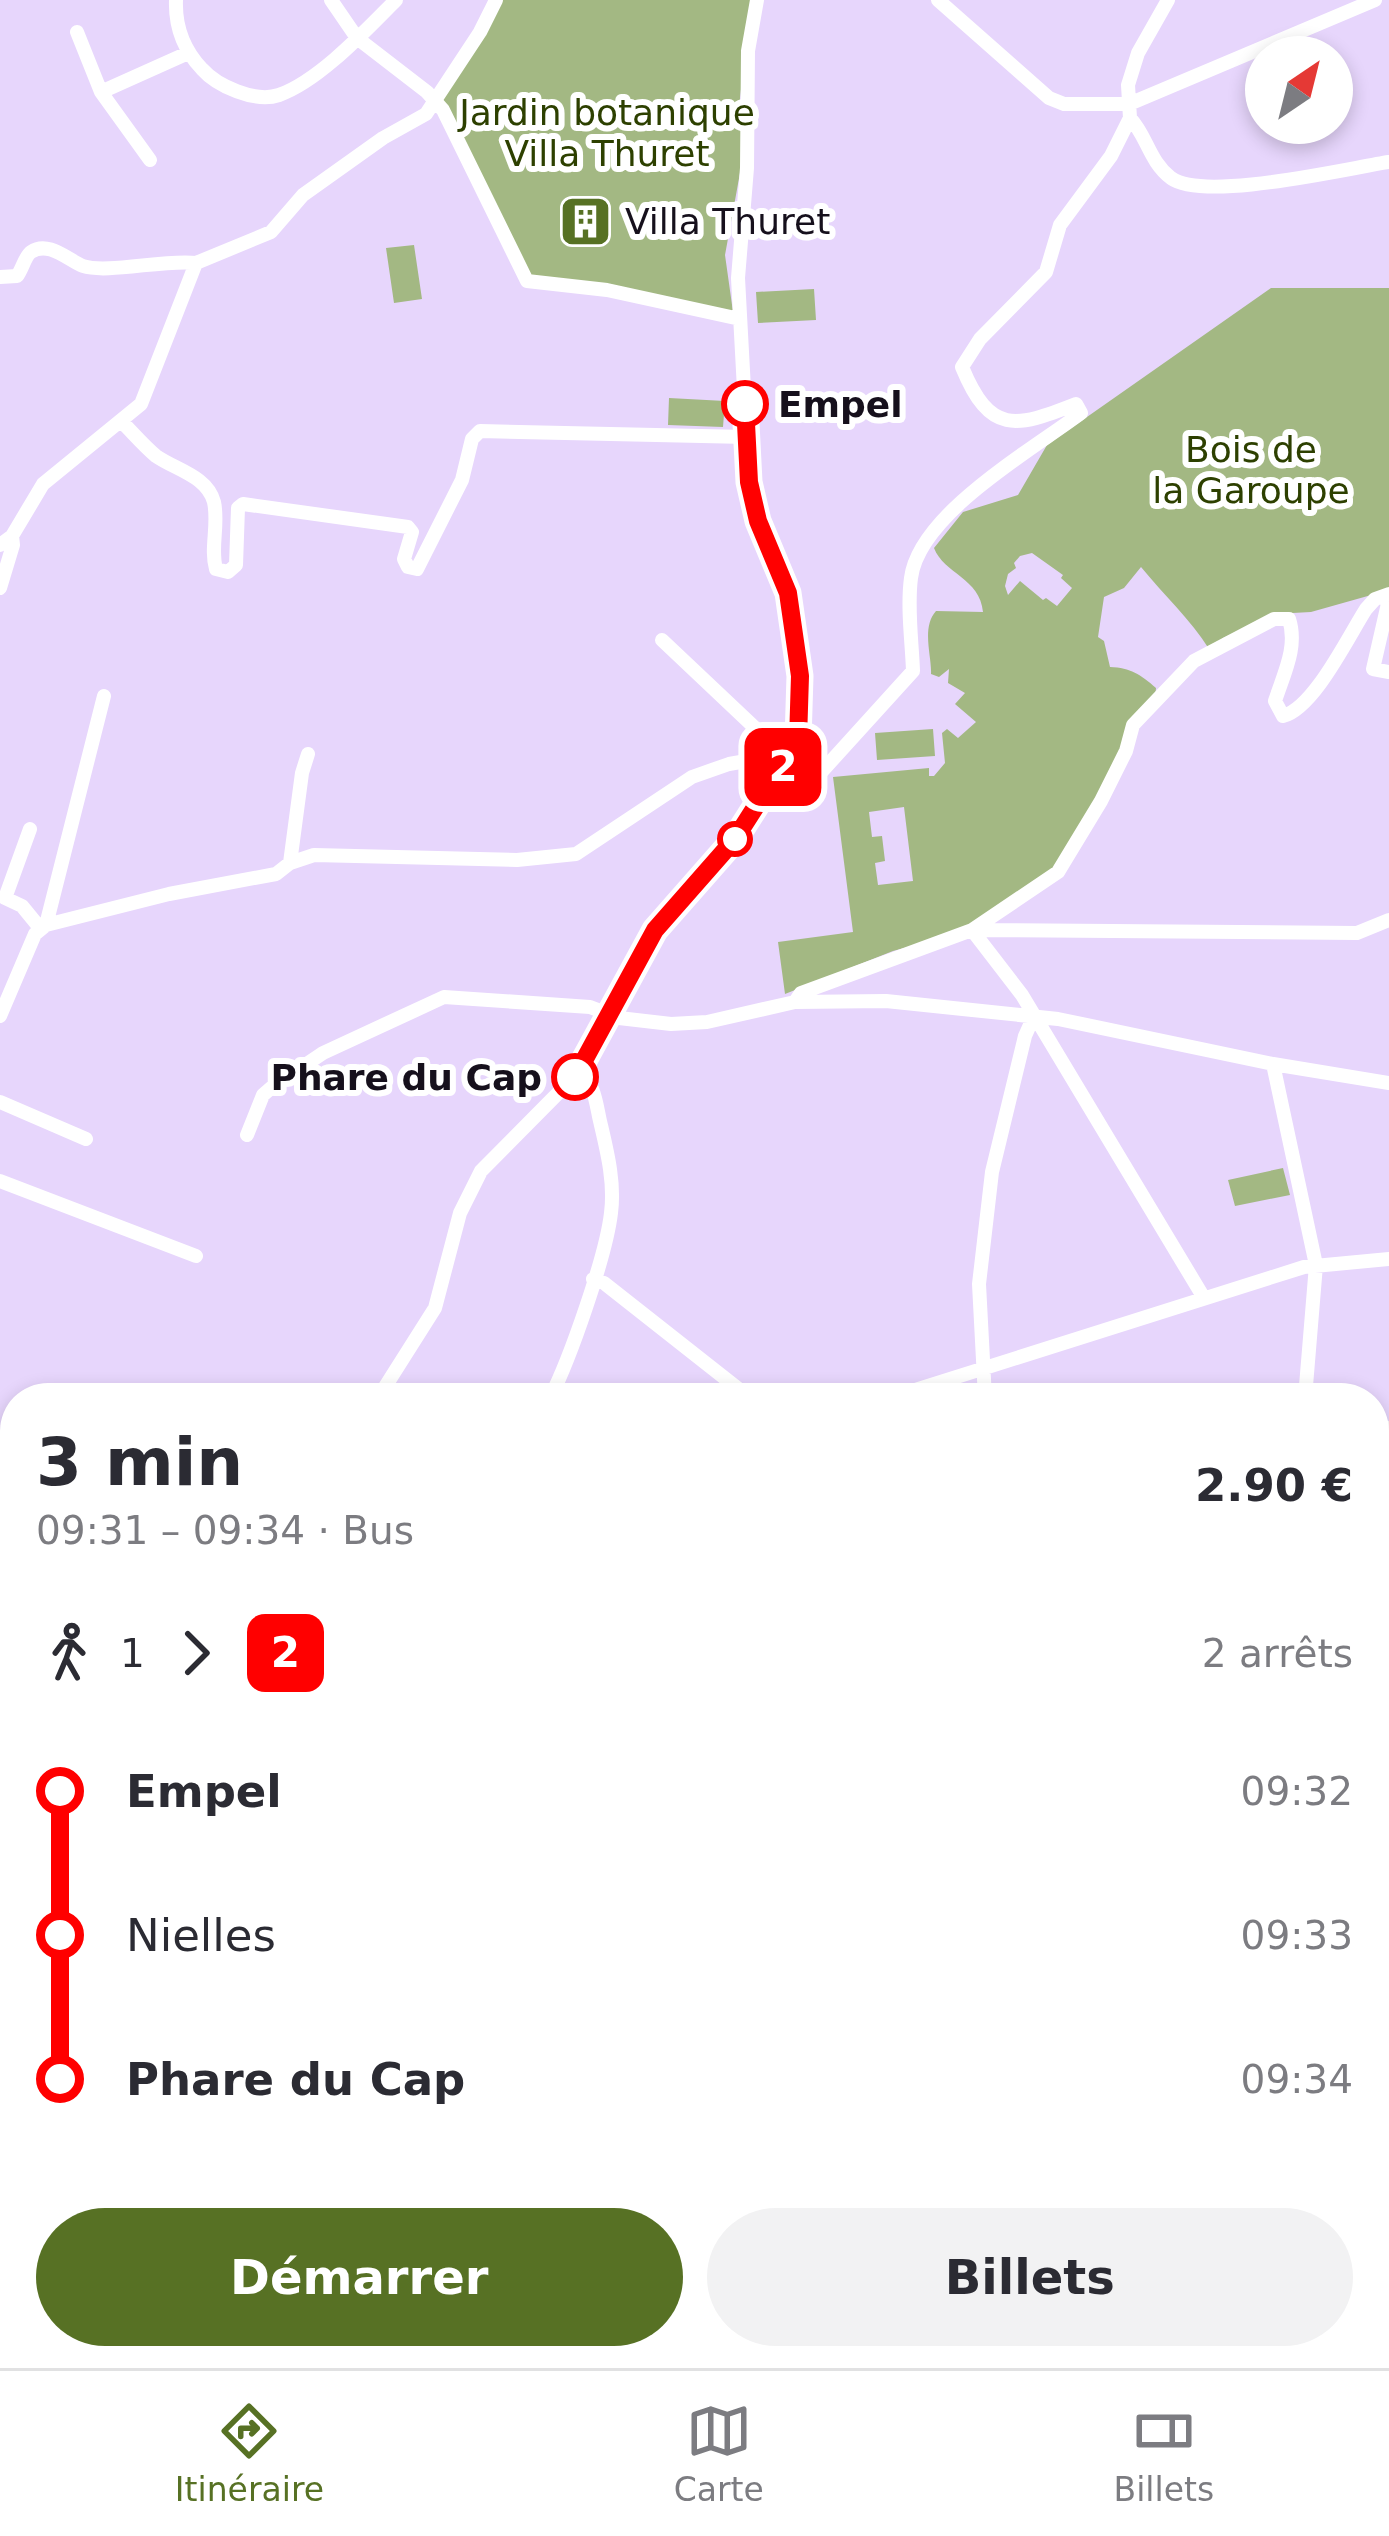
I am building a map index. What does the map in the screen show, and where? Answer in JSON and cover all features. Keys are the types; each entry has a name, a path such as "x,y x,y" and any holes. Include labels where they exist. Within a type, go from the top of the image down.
{"street":[{"path":"176,0 188,53 206,74 227,87 267,97 301,83 396,0"},
{"path":"331,0 357,38 435,101 527,281 608,290 740,319"},
{"path":"0,277 17,276 36,250 55,251 88,267 196,262 271,232 303,195 383,137 416,121 435,101 496,0"},
{"path":"388,1383 435,1308 460,1213 481,1172 580,1072 655,930 735,839 785,764 800,730 800,676 788,593 758,521 749,482 738,257 747,168 746,93 757,0"},
{"path":"938,0 1049,98 1129,111 1375,0"},
{"path":"1168,0 1148,28 1128,85 1129,111 1153,161 1167,175 1180,184 1210,190 1389,162"},
{"path":"77,32 101,92 150,160"},
{"path":"101,92 188,53"},
{"path":"43,926 169,894 276,874 314,855 517,860 576,854 692,776 755,759 785,764 815,779 913,671 911,575 926,542 948,513 1081,413 1076,404 1026,424 1004,423 975,398 962,367 980,339 1046,272 1060,225 1111,156 1129,111"},
{"path":"0,588 13,545 6,541 43,484 141,404 196,262"},
{"path":"122,422 155,455 201,481 213,497 218,529 213,562 228,572 236,565 238,508 243,504 408,527 412,532 404,559 408,567 417,569 462,480 472,439 480,431 747,436"},
{"path":"796,1002 801,993 972,930 1058,872 1101,801 1126,751 1133,725 1194,661 1274,619 1288,620 1293,633 1291,653 1275,700 1283,716 1290,716 1310,698 1366,609 1375,599 1389,597 1373,669 1389,672"},
{"path":"662,640 785,764"},
{"path":"0,1016 43,926 104,696"},
{"path":"290,863 308,754"},
{"path":"30,829 2,898 22,906 43,926"},
{"path":"972,930 1357,933 1389,920"},
{"path":"972,930 1034,1016 1204,1298"},
{"path":"247,1135 263,1095 271,1088 323,1053 444,997 473,996 563,1008 590,1006 671,1024 707,1022 796,1002 886,1001 1034,1016 1389,1083"},
{"path":"985,1383 979,1284 992,1172 1034,1016"},
{"path":"1274,1064 1316,1265 1306,1383"},
{"path":"555,1383 611,1215 612,1187 592,1088 580,1072"},
{"path":"0,1102 86,1139"},
{"path":"0,1180 196,1256"},
{"path":"935,1383 1316,1265 1389,1259"},
{"path":"592,1279 604,1283 731,1383"}],"green space":[{"name":"Jardin botanique Villa Thuret","path":"499,0 751,0 740,98 742,162 725,255 733,312 531,279 442,99"},
{"path":"414,245 422,299 394,303 386,248"},
{"name":"Bois de la Garoupe","path":"1271,288 1389,288 1389,590 1311,612 1274,614 1209,649 1141,567 1124,588 1104,597 1098,637 1104,641 1110,667 1130,670 1145,679 1156,688 1155,699 1133,725 1070,857 972,930 893,951 785,994 778,942 853,932 833,777 929,768 929,776 934,776 945,763 942,733 947,729 958,738 976,722 955,704 965,693 948,683 949,669 939,677 931,674 928,634 936,611 983,612 975,591 934,548 963,512 1018,495 1047,445","holes":["1032,553 1063,575 1072,588 1057,606 1020,581 1008,595 1005,586 1008,574 1016,568 1014,563","904,807 913,881 878,885 875,863 885,861 882,836 872,837 869,812"]},
{"path":"814,289 816,320 758,323 756,292"},
{"path":"669,398 725,401 723,427 668,425"},
{"path":"933,729 935,756 877,760 875,733"},
{"path":"1283,1168 1290,1195 1235,1206 1228,1180"}],"bus line":[{"name":"2","path":"575,1077 655,930 735,839 798,740 800,676 788,593 758,521 749,482 745,404"}],"place":[{"name":"Villa Thuret","path":"586,221"},
{"name":"Empel","path":"745,404"},
{"name":"Phare du Cap","path":"575,1077"}]}
